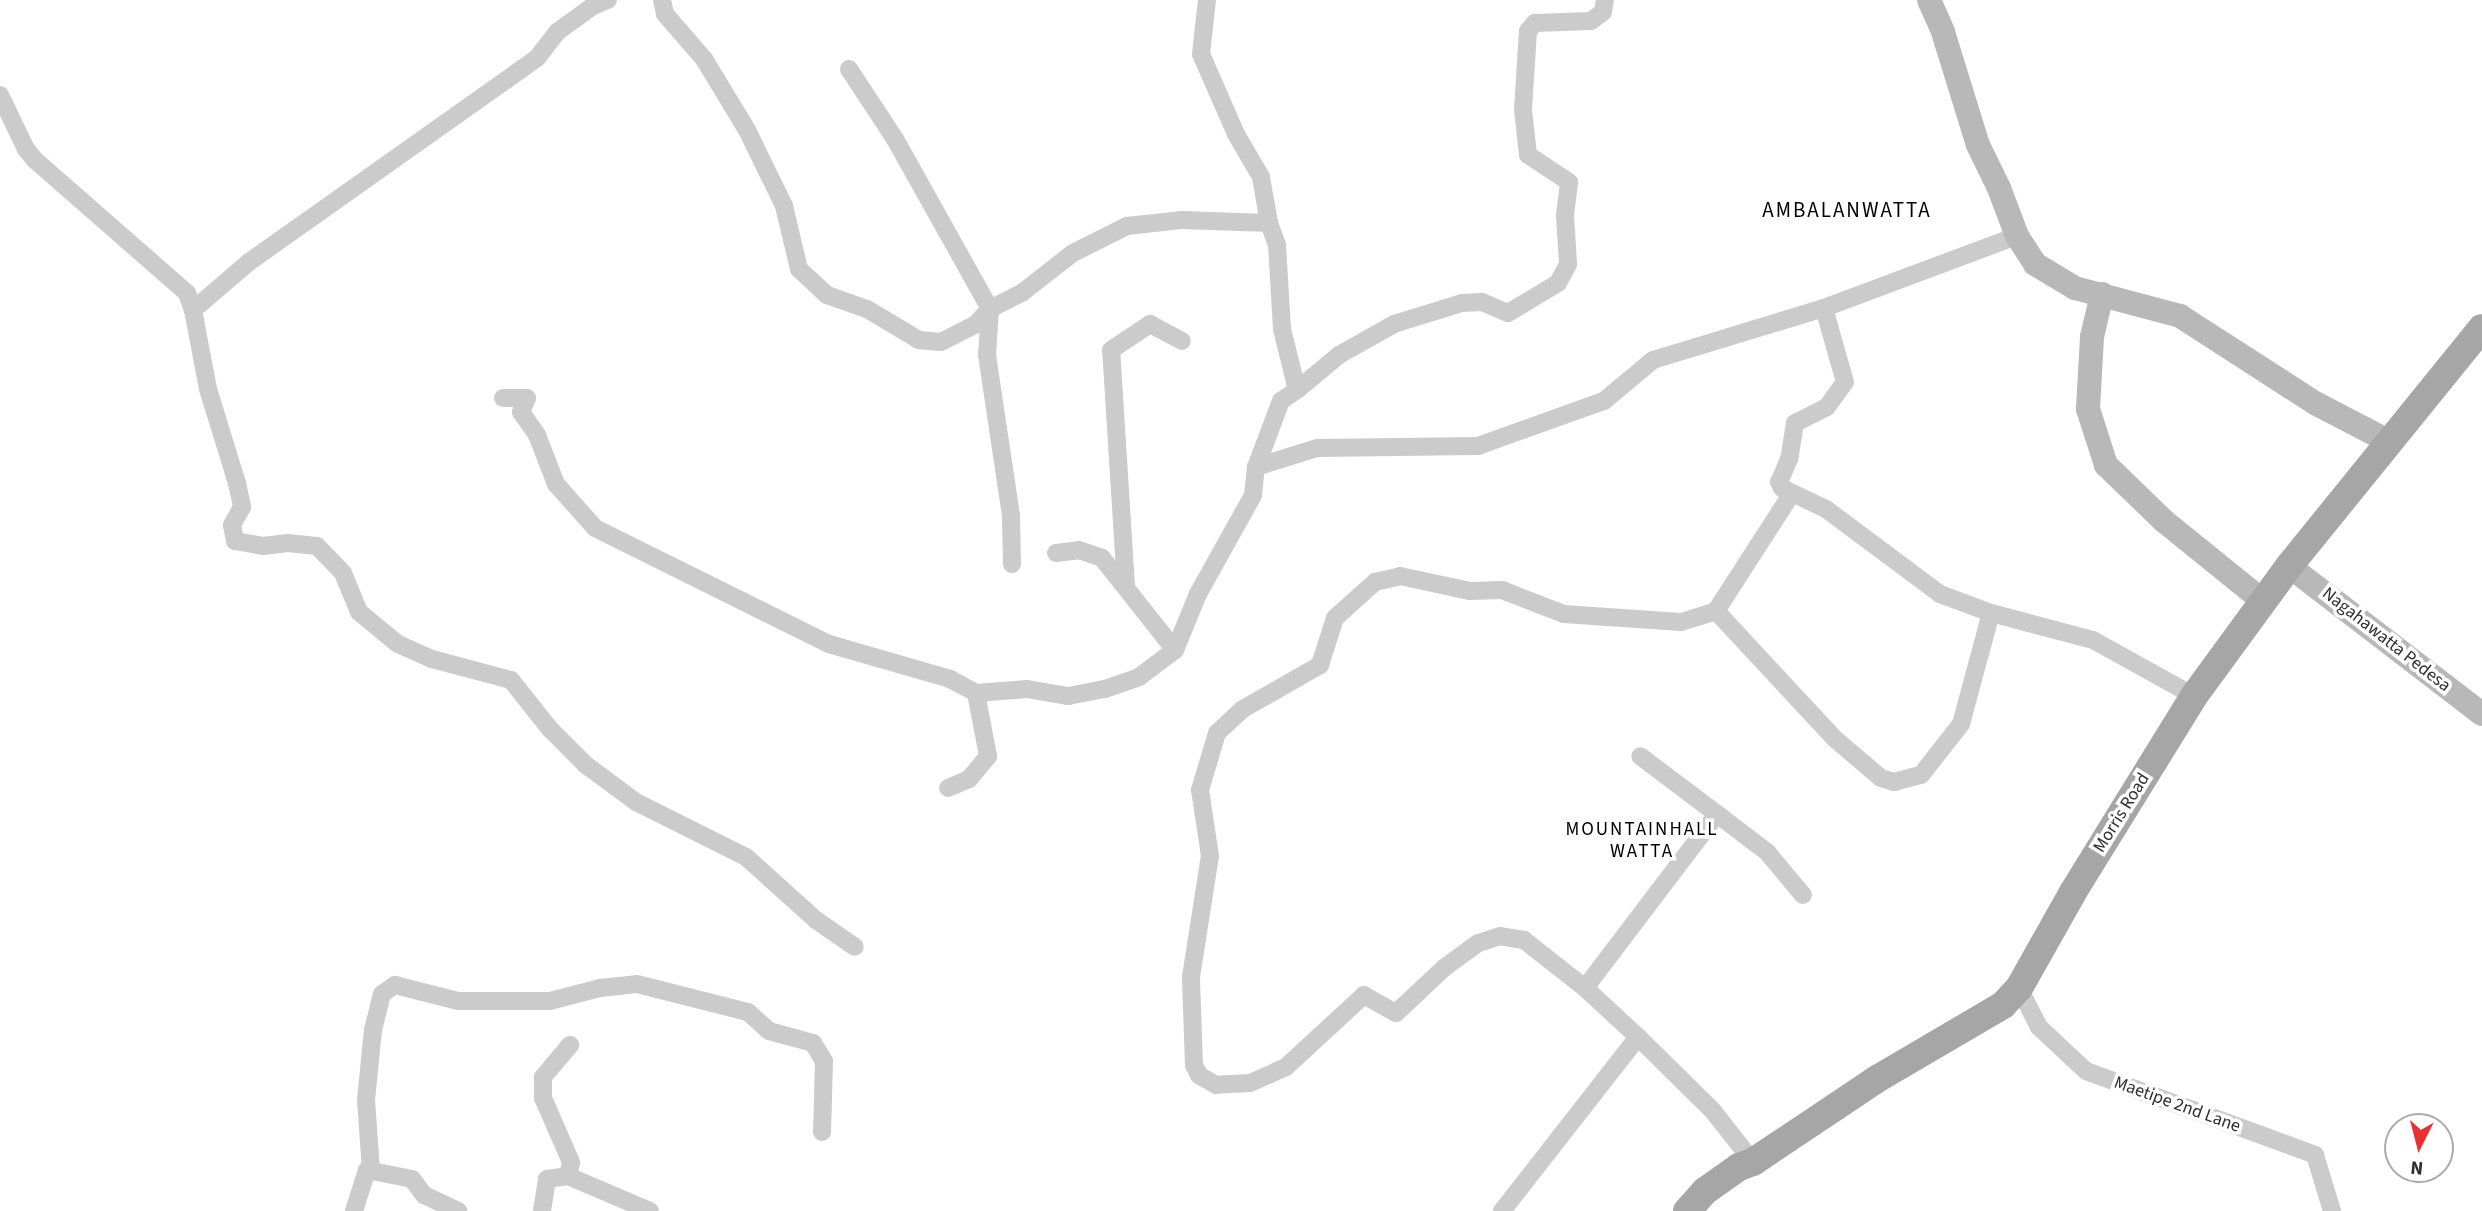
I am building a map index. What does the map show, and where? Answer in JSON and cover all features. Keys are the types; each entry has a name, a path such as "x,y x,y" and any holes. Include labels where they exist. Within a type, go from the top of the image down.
{"main road":[{"name":"Morris Road","path":"1687,1211 1705,1191 1739,1167 1753,1162 1877,1079 2003,1005 2019,988 2073,892 2194,696 2290,566 2482,328"}],"street":[{"path":"193,310 249,262 537,58 557,32 593,6 608,0"},
{"path":"662,0 665,14 704,59 747,130 784,206 799,269 827,295 867,309 919,340 941,342 976,324 990,309 1023,292 1073,253 1127,226 1181,220 1269,223"},
{"path":"1207,0 1201,54 1236,134 1261,177 1269,223 1277,245 1282,329 1297,390"},
{"path":"503,398 527,398 522,412 537,435 556,484 595,527 829,644 950,679 976,693 1027,689 1068,696 1105,689 1139,677 1175,650 1198,594 1253,495 1256,467 1281,401 1339,355 1394,324 1462,303 1482,302 1508,313 1558,283 1568,264 1565,215 1569,182 1528,155 1523,110 1528,31 1535,23 1591,21 1603,12 1605,0"},
{"path":"1929,0 1943,32 1978,145 1999,188 2017,236 2035,264 2075,288 2180,316 2315,403 2390,442"},
{"path":"849,69 895,139 990,309 987,355 1011,516 1012,564"},
{"path":"0,96 26,149 35,160 187,293 193,310 208,389 242,507 232,524 235,541 264,546 288,543 317,546 343,573 359,612 397,644 432,659 511,680 551,729 586,765 636,802 746,858 816,920 855,947"},
{"path":"1256,467 1317,448 1478,446 1604,401 1653,360 1824,307 2017,236"},
{"path":"2102,294 2092,337 2088,409 2106,466 2164,521 2264,601"},
{"path":"1824,307 1845,382 1827,407 1795,423 1789,459 1779,482 1782,488 1826,509 1940,594 1991,613 2094,640 2194,696"},
{"path":"1126,586 1111,350 1150,324 1182,341"},
{"path":"1753,1162 1713,1111 1585,988 1524,940 1500,936 1478,943 1444,968 1396,1013 1364,995 1286,1067 1250,1083 1216,1085 1199,1075 1194,1065 1191,977 1210,856 1200,790 1217,733 1243,709 1320,665 1335,618 1375,582 1400,576 1469,591 1502,590 1564,614 1681,622 1716,611 1792,493"},
{"path":"1056,553 1079,550 1102,558 1175,650"},
{"name":"Nagahawatta Pedesa","path":"2290,566 2482,714"},
{"path":"1716,611 1835,739 1881,778 1894,782 1921,775 1961,724 1991,613"},
{"path":"948,788 969,779 988,756 976,693"},
{"path":"1640,756 1767,852 1803,895"},
{"path":"1585,988 1717,814"},
{"path":"371,1171 366,1100 373,1030 382,994 395,985 457,1001 550,1001 600,988 637,984 748,1012 769,1031 813,1044 824,1061 822,1132"},
{"name":"Maetipe 2nd Lane","path":"2019,988 2039,1027 2086,1071 2315,1155 2332,1211"},
{"path":"1502,1211 1638,1037"},
{"path":"568,1175 571,1162 542,1098 543,1077 570,1045"},
{"path":"354,1211 367,1170 412,1180 424,1195 458,1211"},
{"path":"541,1211 547,1179 568,1175 650,1211"}],"district":[{"name":"AMBALANWATTA","path":"1847,210"},
{"name":"MOUNTAINHALL WATTA","path":"1642,841"}]}
